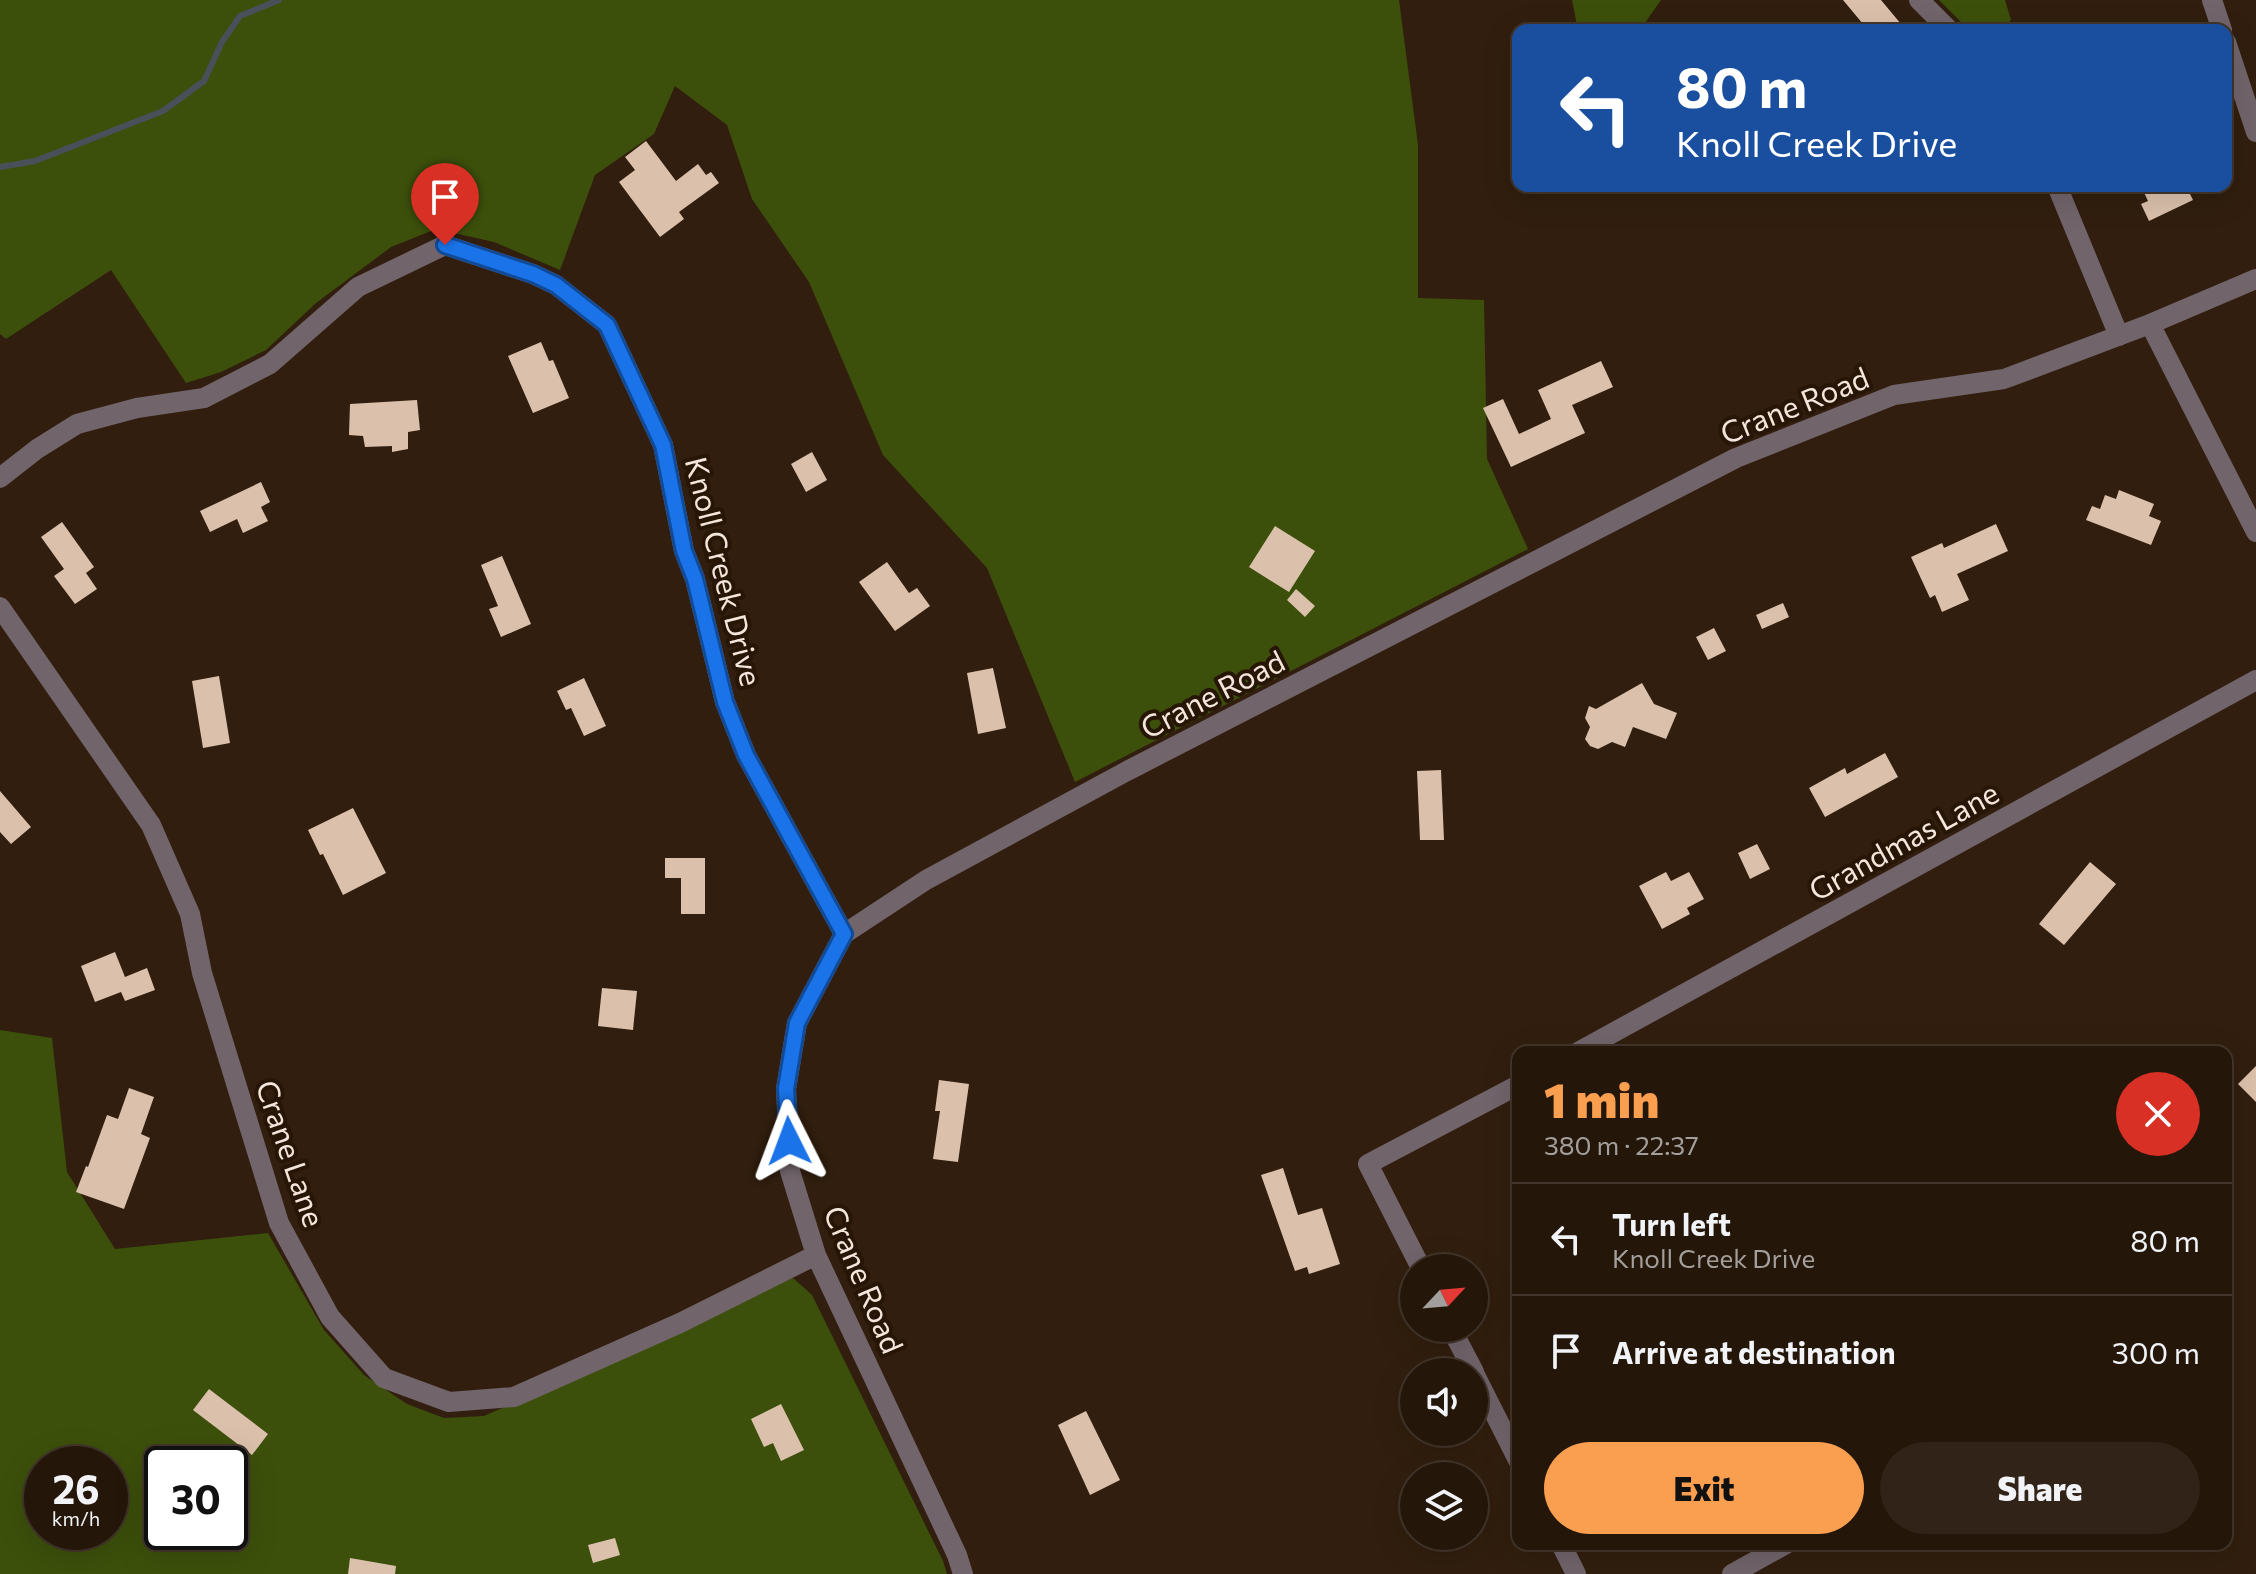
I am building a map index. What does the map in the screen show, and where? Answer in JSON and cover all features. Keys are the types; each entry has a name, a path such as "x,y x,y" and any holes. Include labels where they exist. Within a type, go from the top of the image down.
{"street":[{"path":"1919,0 1943,24"},
{"path":"2212,0 2220,24"},
{"path":"2232,60 2256,132"},
{"path":"2059,192 2119,336"},
{"name":"Knoll Creek Drive","path":"0,478 37,449 77,424 137,408 204,398 257,371 270,364 358,287 445,245 533,274 556,285 607,325 663,445 684,551 695,579 725,702 746,755 844,934"},
{"name":"Crane Road","path":"963,1574 957,1555 816,1255 790,1171 786,1089 797,1023 844,934 926,880 1117,776 1736,458 1894,395 2004,379 2150,324 2256,279"},
{"path":"2150,324 2256,532"},
{"name":"Crane Lane","path":"0,607 151,825 190,914 202,973 279,1223 330,1317 384,1378 449,1402 514,1397 680,1323 816,1255"},
{"name":"Grandmas Lane","path":"1589,1046 2256,680"},
{"path":"1414,1254 1368,1164 1512,1088"},
{"path":"1488,1400 1512,1448"},
{"path":"1564,1550 1576,1574"},
{"path":"1732,1574 1775,1550"}],"green space":[{"path":"0,0 1399,0 1418,145 1418,298 1484,300 1487,459 1528,549 1075,782 987,568 883,455 809,282 752,199 727,125 675,86 654,134 595,175 560,270 494,242 436,229 391,247 316,303 266,350 221,372 186,383 111,270 6,339 0,334"},
{"path":"1572,0 1661,0 1644,24 1577,24"},
{"path":"1939,0 2005,0 2011,20 2007,24 1963,24"},
{"path":"0,1030 52,1038 67,1172 115,1249 268,1233 324,1330 364,1375 407,1404 444,1418 484,1416 793,1278 812,1295 947,1574 0,1574"}],"building":[{"path":"1843,0 1881,0 1901,24 1863,24"},
{"path":"646,141 676,181 698,164 706,175 711,172 719,183 679,212 684,219 660,237 619,182 635,170 625,157"},
{"path":"2144,192 2189,192 2193,200 2149,221 2141,204 2148,201"},
{"path":"541,342 549,361 553,360 569,398 533,413 508,356"},
{"path":"1601,361 1613,387 1572,405 1585,433 1511,467 1483,408 1503,399 1519,434 1551,419 1538,390"},
{"path":"417,400 420,430 408,432 408,449 392,452 392,446 365,447 363,436 349,435 350,404"},
{"path":"812,452 827,480 806,492 791,464"},
{"path":"261,482 270,502 261,507 268,521 243,533 237,519 210,532 200,511"},
{"path":"2119,490 2154,504 2149,516 2161,521 2151,545 2086,520 2092,506 2100,509 2105,495 2116,499"},
{"path":"62,522 94,567 86,573 97,589 75,604 54,576 64,569 41,537"},
{"path":"1996,524 2008,551 1957,574 1969,600 1942,612 1935,595 1930,598 1911,557 1942,543 1944,548"},
{"path":"1275,526 1315,551 1289,592 1249,567"},
{"path":"502,556 531,624 501,637 489,609 498,606 481,565"},
{"path":"887,562 909,593 917,588 930,606 895,631 859,582"},
{"path":"1296,589 1315,606 1305,617 1287,600"},
{"path":"1783,603 1789,617 1762,629 1756,615"},
{"path":"1714,628 1726,651 1708,660 1696,637"},
{"path":"993,668 1006,728 978,734 967,673"},
{"path":"219,676 230,743 203,748 192,681"},
{"path":"584,678 606,726 584,736 571,708 566,710 557,691"},
{"path":"1642,683 1654,704 1677,713 1666,739 1633,727 1625,747 1612,742 1598,749 1590,746 1585,739 1590,727 1585,718 1589,706 1596,709"},
{"path":"1885,753 1898,777 1825,817 1809,788 1845,768 1847,774"},
{"path":"1441,770 1444,840 1420,840 1417,771"},
{"path":"0,791 31,827 11,844 0,832"},
{"path":"353,808 386,873 343,895 308,830"},
{"path":"1757,844 1770,869 1750,879 1738,853"},
{"path":"665,858 705,858 705,914 681,914 681,878 665,878"},
{"path":"2090,862 2116,884 2064,945 2039,924"},
{"path":"1666,872 1671,881 1689,872 1704,899 1687,908 1690,914 1662,929 1639,886"},
{"path":"115,952 125,977 147,968 155,990 125,1001 121,992 95,1002 81,966"},
{"path":"602,988 637,991 633,1030 598,1026"},
{"path":"2256,1066 2256,1102 2238,1084"},
{"path":"939,1080 969,1084 958,1162 933,1159 940,1111 935,1111"},
{"path":"129,1088 154,1097 141,1134 150,1138 124,1209 76,1192 107,1115 118,1119"},
{"path":"1283,1168 1298,1215 1322,1208 1340,1264 1309,1274 1307,1267 1295,1271 1261,1175"},
{"path":"209,1389 268,1434 252,1455 248,1452 248,1446 240,1446 193,1410"},
{"path":"781,1404 804,1450 781,1461 773,1443 764,1447 751,1419"},
{"path":"1086,1411 1120,1480 1090,1495 1058,1425"},
{"path":"615,1538 620,1555 593,1563 588,1545"},
{"path":"350,1558 396,1566 395,1574 348,1574"}],"waterway":[{"path":"0,167 35,161 163,111 204,81 222,42 240,16 279,0"}],"route":[{"path":"445,245 533,274 556,285 607,325 663,445 684,551 695,579 725,702 746,755 844,934 797,1023 786,1089 789,1141"}]}
